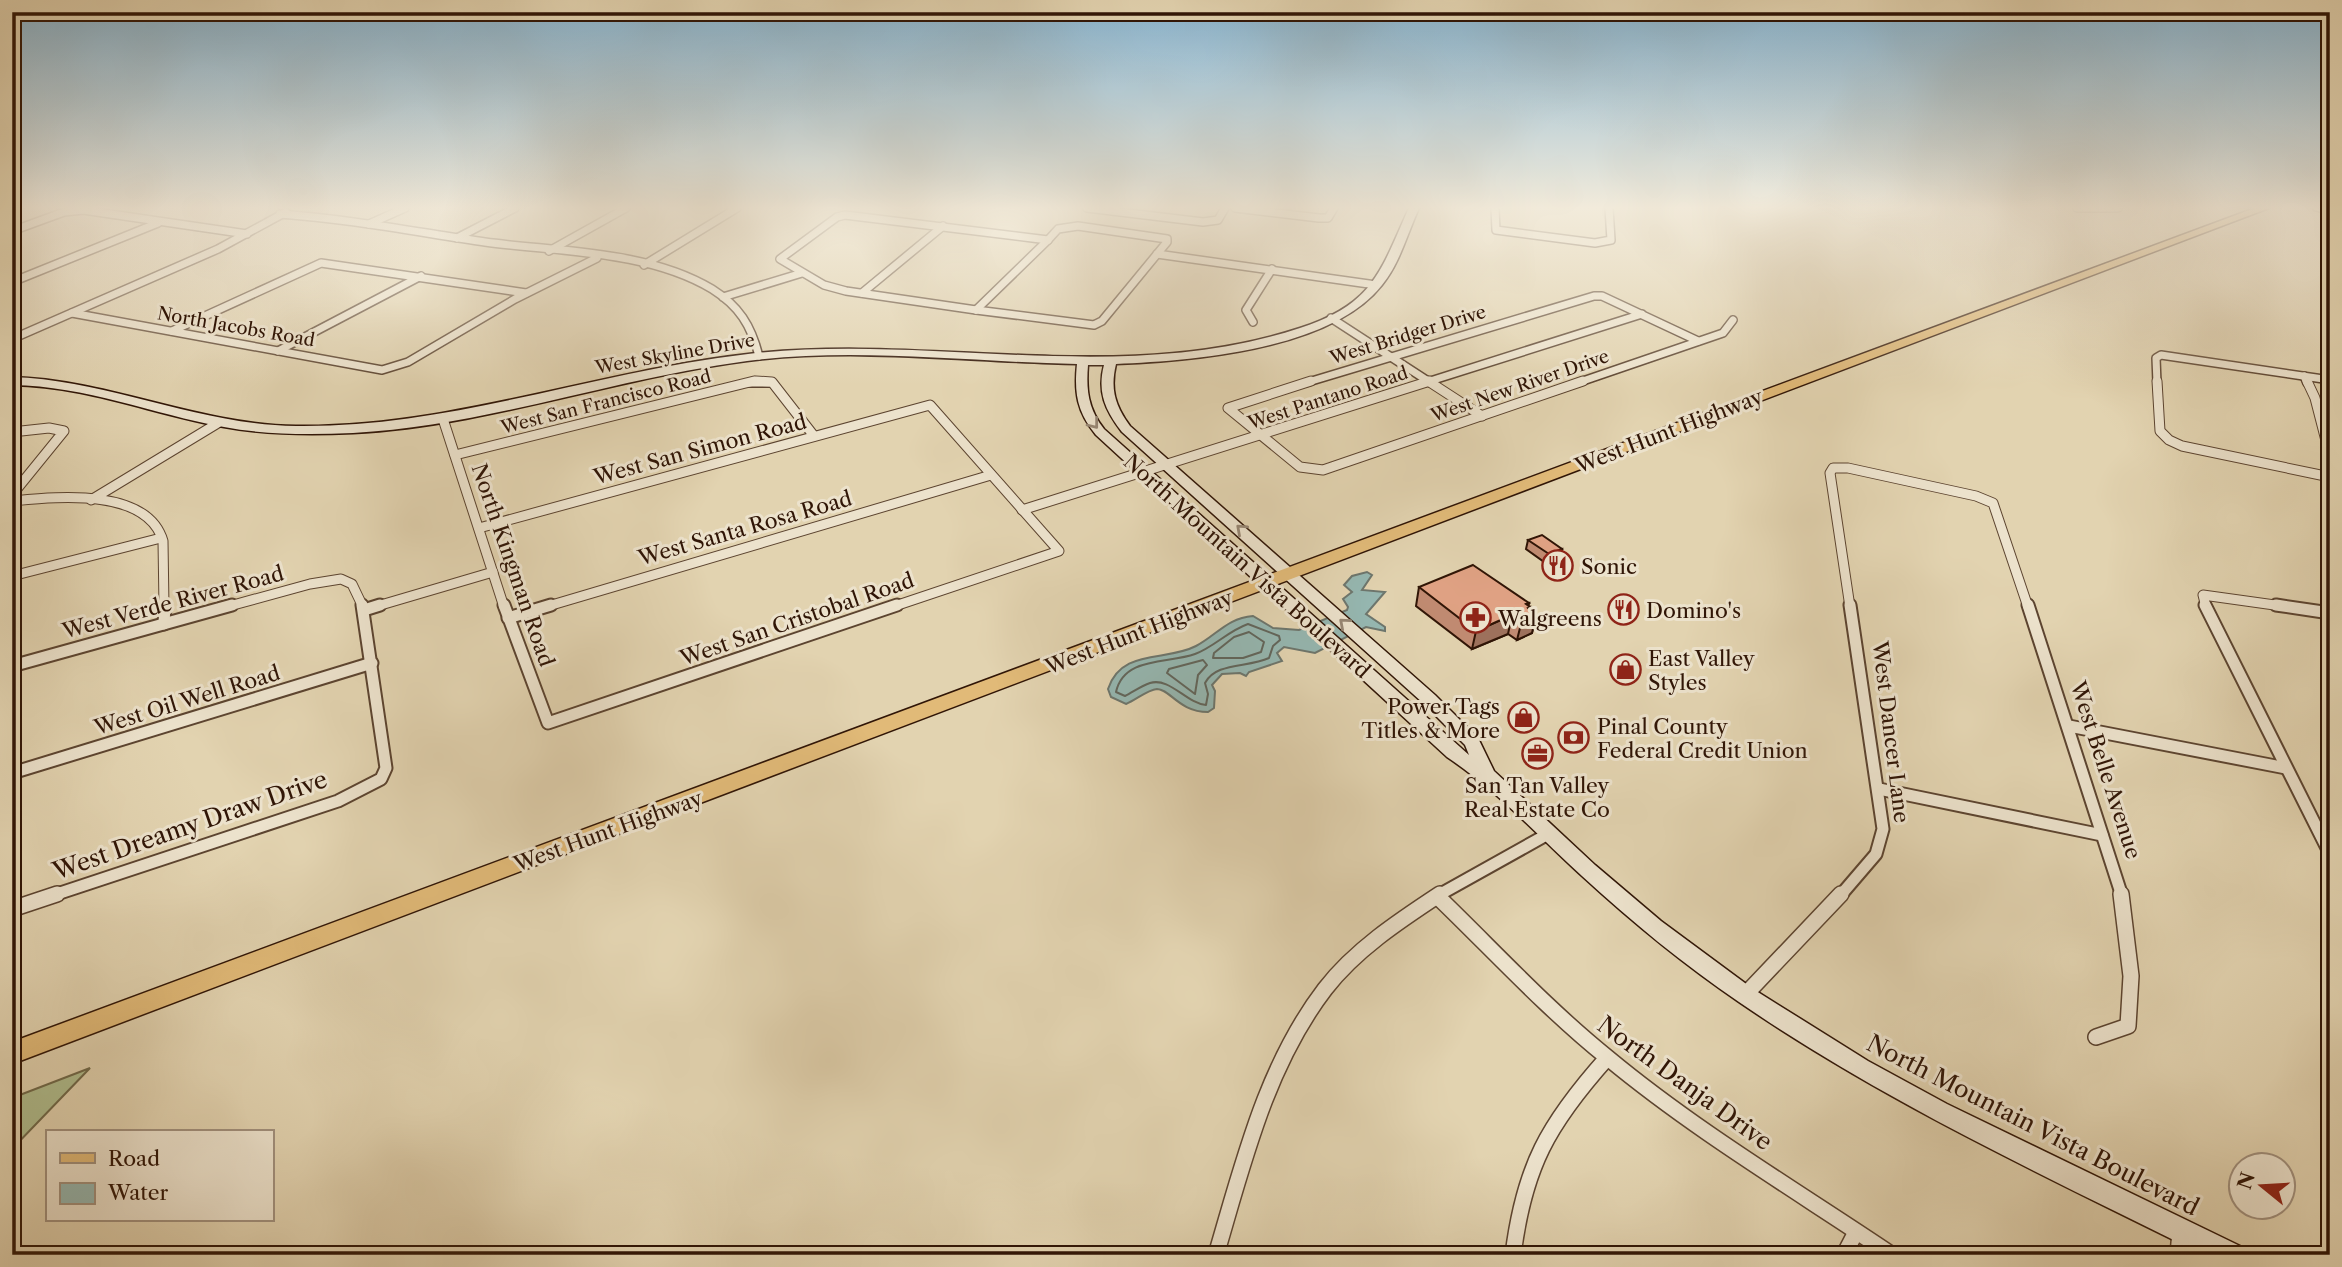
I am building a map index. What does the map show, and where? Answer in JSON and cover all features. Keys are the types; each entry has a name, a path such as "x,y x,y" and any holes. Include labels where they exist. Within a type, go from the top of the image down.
{"main road":[{"name":"West Hunt Highway","path":"12,1053 2107,267"}],"street":[{"path":"12,282 49,267"},
{"path":"12,340 175,267"},
{"path":"172,331 312,267"},
{"path":"353,267 526,293 578,267"},
{"path":"650,267 697,283 735,306 752,327 760,356"},
{"path":"793,267 824,285 862,293 1094,325 1102,321 1146,267"},
{"path":"862,293 893,267"},
{"path":"976,310 1020,267"},
{"path":"1258,267 1376,285"},
{"name":"West Skyline Drive","path":"12,381 76,384 219,423 270,429 340,430 443,419 692,366 760,356 857,352 1111,360 1175,358 1227,352 1308,329 1331,318 1376,285 1388,267"},
{"path":"1253,322 1246,310 1272,269"},
{"path":"723,297 802,273"},
{"path":"278,351 421,276"},
{"name":"North Jacobs Road","path":"72,313 382,370 394,369 526,293"},
{"name":"West Bridger Drive","path":"1260,436 1228,408 1594,296 1602,296 1642,314"},
{"path":"1642,314 1698,341"},
{"name":"West Pantano Road","path":"1022,510 1642,314"},
{"path":"1331,318 1482,416"},
{"name":"West New River Drive","path":"1260,436 1300,467 1323,470 1723,333 1733,320"},
{"path":"2330,380 2161,355 2156,358 2161,431 2169,440 2182,446 2330,477"},
{"name":"North Mountain Vista Boulevard","path":"1083,360 1080,390 1083,411 1100,432 1453,753 1487,775 1548,834 1654,927 1745,995 1860,1068 1939,1112 2231,1255"},
{"name":"North Mountain Vista Boulevard","path":"1111,360 1105,382 1106,397 1114,414 1126,429 1292,575 1472,742 1487,775"},
{"path":"2304,376 2315,398 2330,456"},
{"name":"West San Francisco Road","path":"455,456 765,380 772,382 814,436"},
{"name":"West San Simon Road","path":"479,528 930,405 992,475"},
{"name":"North Kingman Road","path":"443,419 509,618 548,723"},
{"path":"91,500 219,423"},
{"path":"12,432 60,428 64,431 12,495"},
{"name":"West Belle Avenue","path":"1833,468 1896,476 1976,496 1993,503 2069,726 2121,890 2131,976 2128,1026 2096,1037"},
{"name":"West Dancer Lane","path":"1745,995 1876,854 1884,829 1830,473 1833,468"},
{"path":"992,475 1022,510"},
{"name":"West Santa Rosa Road","path":"509,618 992,475"},
{"path":"12,501 54,498 91,500 120,504 141,513 158,528 161,538 164,624"},
{"name":"West San Cristobal Road","path":"548,723 1059,551 1022,510"},
{"path":"12,576 161,538"},
{"path":"372,663 364,610 494,572"},
{"name":"West Verde River Road","path":"12,666 310,584 344,580 352,584 364,610"},
{"path":"2330,613 2203,594 2203,602 2330,855"},
{"name":"West Oil Well Road","path":"12,774 372,663"},
{"name":"West Dreamy Draw Drive","path":"12,909 338,801 381,779 386,768 372,663"},
{"path":"2069,726 2286,768"},
{"path":"1879,789 2102,835"},
{"path":"1216,1255 1251,1135 1279,1066 1306,1015 1350,962 1391,925 1548,834"},
{"name":"North Danja Drive","path":"1438,897 1567,1023 1607,1058 1657,1097 1892,1255"},
{"path":"1513,1255 1518,1210 1535,1159 1582,1085 1607,1058"},
{"path":"2178,1255 2180,1231"},
{"path":"1844,1255 1856,1232"}],"green space":[{"path":"90,1068 12,1149 12,1098"}],"water":[{"path":"1367,572 1372,575 1362,590 1385,592 1366,614 1385,627 1385,631 1366,627 1315,653 1284,647 1277,653 1282,661 1249,672 1246,676 1240,673 1222,674 1212,685 1215,691 1214,708 1208,712 1183,705 1157,689 1126,704 1111,697 1108,689 1114,676 1123,667 1146,658 1184,651 1244,617 1253,616 1273,628 1299,630 1347,610 1343,599 1352,592 1344,585 1352,576"}],"building":[{"path":"1542,535 1562,549 1549,554 1528,540"},
{"path":"1473,565 1529,603 1526,604 1530,607 1528,608 1536,615 1521,621 1512,615 1476,631 1419,587"}],"place":[{"name":"Sonic","path":"1558,566"},
{"name":"Domino's","path":"1623,610"},
{"name":"Walgreens","path":"1475,618"},
{"name":"East Valley Styles","path":"1625,670"},
{"name":"Power Tags Titles & More","path":"1523,718"},
{"name":"Pinal County Federal Credit Union","path":"1574,738"},
{"name":"San Tan Valley Real Estate Co","path":"1537,753"}]}
